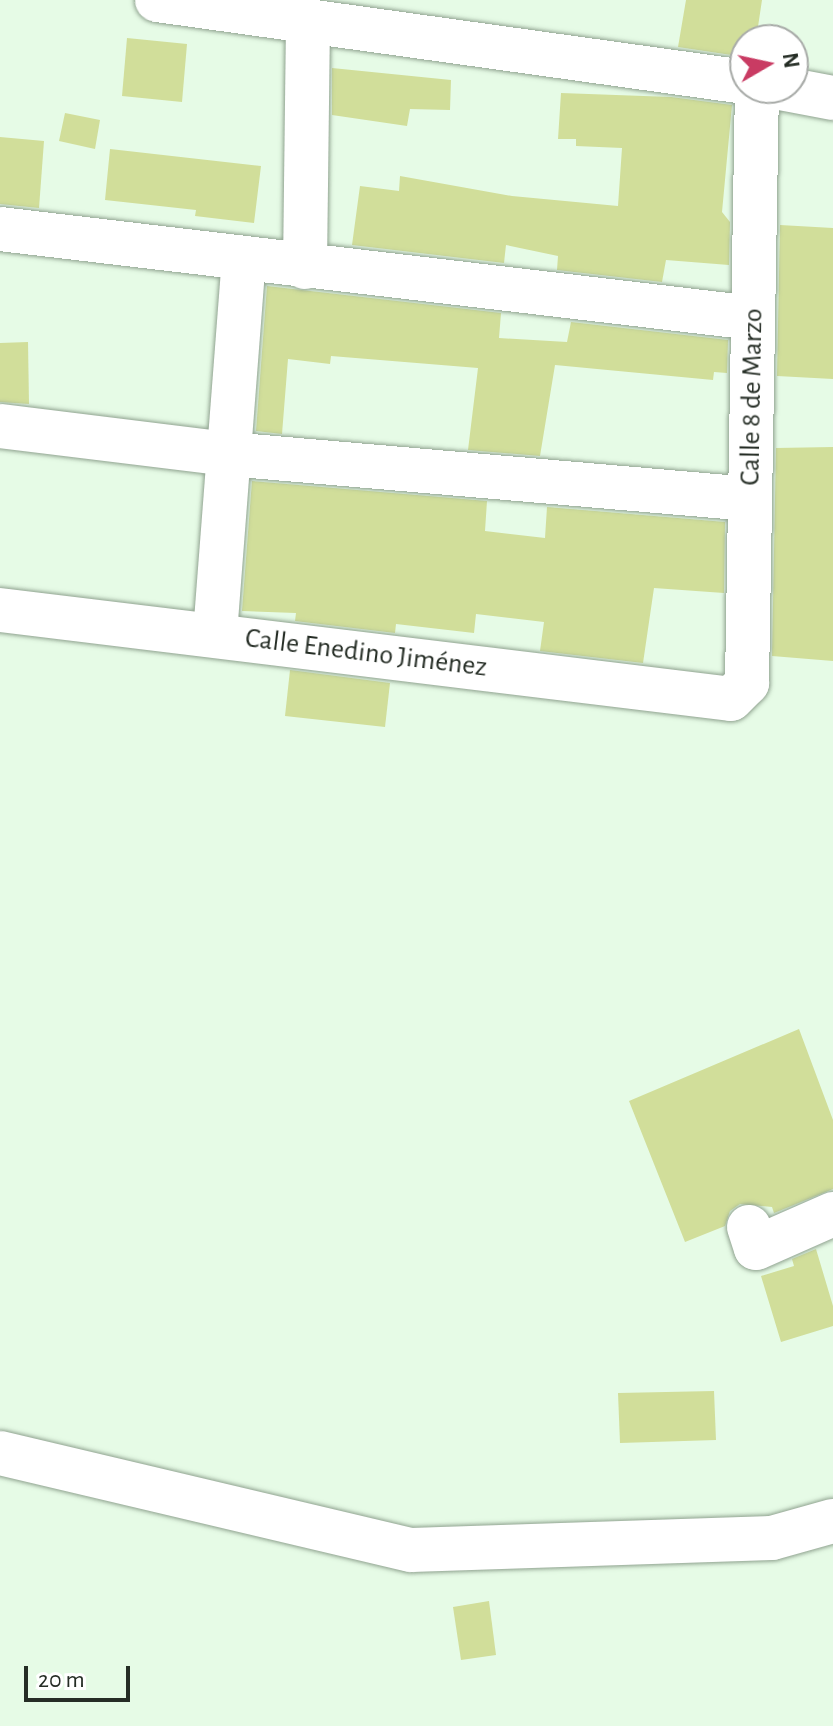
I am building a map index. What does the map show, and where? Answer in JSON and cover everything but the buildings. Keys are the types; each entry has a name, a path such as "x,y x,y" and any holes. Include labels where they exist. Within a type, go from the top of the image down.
{"street":[{"path":"157,0 729,80"},
{"path":"305,267 308,20"},
{"path":"809,93 833,98"},
{"name":"Calle 8 de Marzo","path":"731,699 747,683 757,104"},
{"path":"0,229 753,318"},
{"path":"215,634 244,260"},
{"path":"0,426 228,454 750,499"},
{"name":"Calle Enedino Jiménez","path":"0,610 731,699"},
{"path":"749,1227 756,1248 833,1214"},
{"path":"0,1453 411,1550 772,1538 833,1521"}]}
